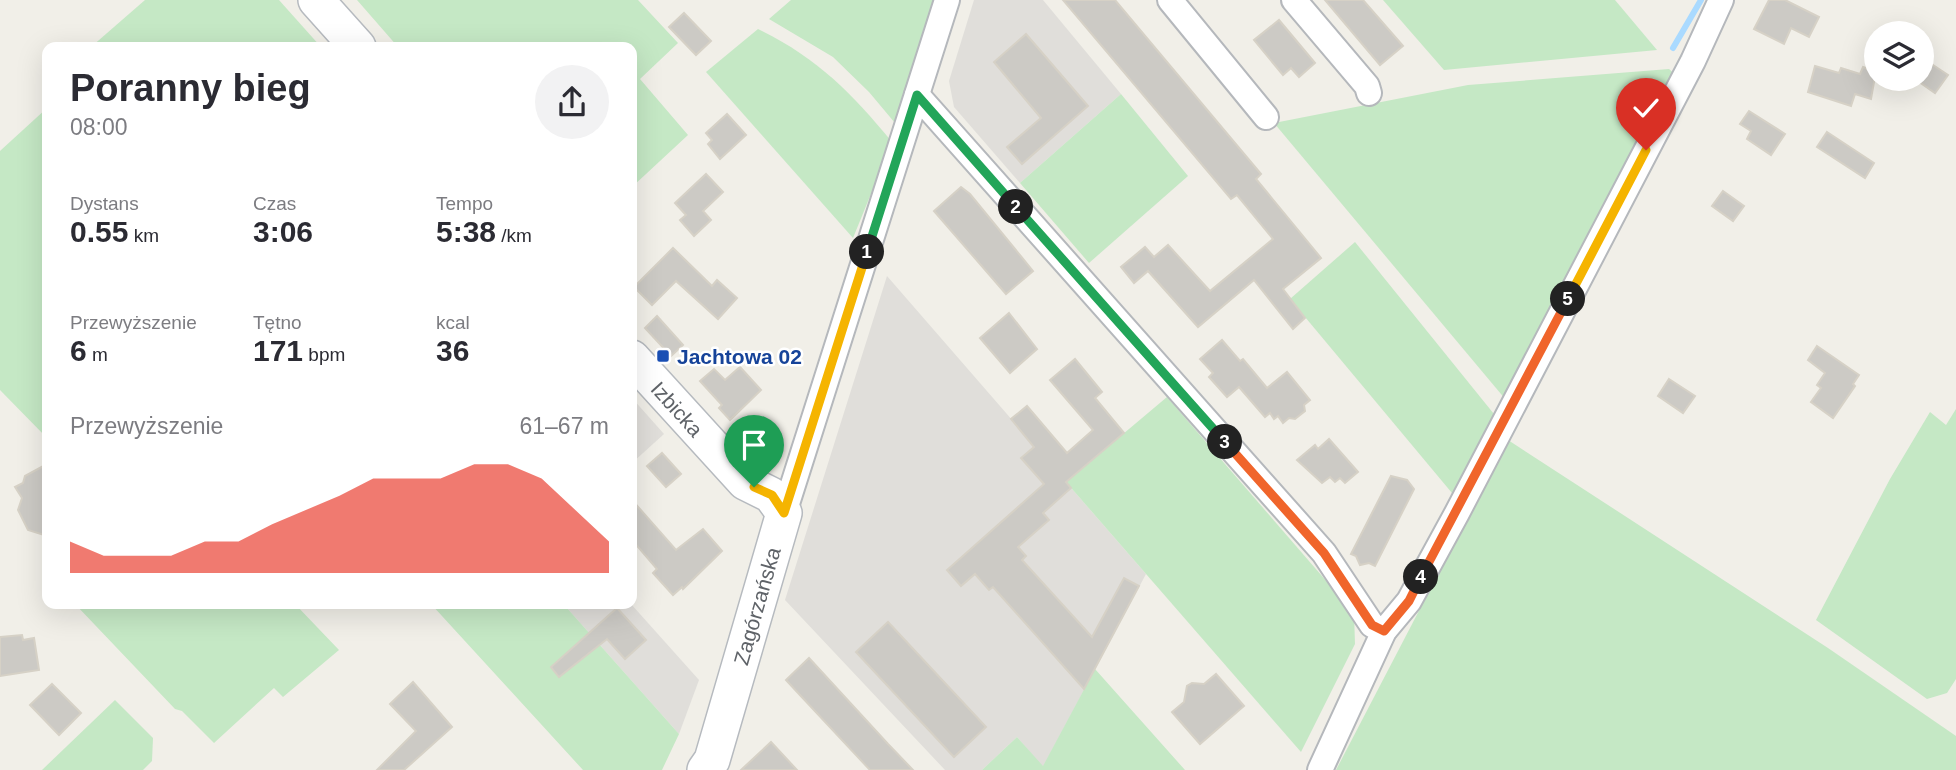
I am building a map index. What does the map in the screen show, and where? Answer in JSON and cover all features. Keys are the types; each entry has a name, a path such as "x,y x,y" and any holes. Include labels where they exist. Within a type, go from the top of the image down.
{"street":[{"path":"316,0 354,42"},
{"name":"Zagórzańska","path":"705,770 712,760 784,513 947,0"},
{"path":"1170,0 1266,117"},
{"path":"1294,0 1367,86 1369,93"},
{"path":"1320,770 1384,631 1409,601 1457,513 1693,61 1721,0"},
{"path":"917,95 1324,553 1372,625 1384,631"},
{"name":"Izbicka","path":"637,363 746,482 772,495 784,513"}],"shaded area":[{"path":"974,0 1043,0 1121,94 1020,183 954,107 949,81"},
{"path":"887,276 1146,574 1043,767 1017,737 982,770 945,770 785,600"},
{"path":"637,404 664,434 637,458"},
{"path":"568,609 635,609 699,680 679,734"}],"green space":[{"path":"145,0 279,0 317,42 97,42"},
{"path":"357,0 638,0 678,43 640,79 688,135 637,182 637,42 394,42"},
{"path":"791,0 934,0 895,123 869,92 833,57 769,19"},
{"path":"1383,0 1615,0 1657,50 1444,70"},
{"path":"758,29 798,51 831,77 892,142 853,238 706,72"},
{"path":"1669,69 1676,75 1506,400 1274,123 1468,85"},
{"path":"1121,94 1188,176 1089,263 1020,183"},
{"path":"42,113 42,433 0,390 0,151"},
{"path":"1355,242 1498,419 1457,499 1290,299"},
{"path":"1167,397 1354,613 1355,644 1301,752 1066,482"},
{"path":"1956,409 1956,679 1947,693 1927,699 1816,620 1890,479 1930,412 1946,425"},
{"path":"1508,440 1828,648 1956,736 1956,770 1336,770"},
{"path":"80,609 300,609 339,650 283,697 274,688 214,743 182,711 175,709"},
{"path":"436,609 568,609 679,734 662,770 583,770"},
{"path":"1095,669 1185,770 982,770 1017,737 1043,766"},
{"path":"115,700 153,738 152,761 143,770 42,770"}],"building":[{"path":"1063,0 1115,0 1261,174 1256,179 1321,258 1283,289 1305,318 1293,329 1254,280 1198,327 1148,271 1134,283 1121,267 1145,247 1154,257 1168,245 1210,291 1273,239 1237,195 1231,199"},
{"path":"1325,0 1363,0 1403,46 1380,65"},
{"path":"1769,0 1785,0 1819,17 1809,37 1791,28 1784,44 1754,29"},
{"path":"684,13 711,41 696,55 669,27"},
{"path":"1279,20 1315,63 1299,77 1291,68 1283,75 1254,40"},
{"path":"1026,34 1088,106 1022,164 1007,147 1041,118 994,62"},
{"path":"1815,66 1839,73 1841,68 1860,74 1864,67 1864,91 1872,91 1871,99 1855,94 1851,106 1808,92"},
{"path":"1934,66 1948,75 1935,93 1932,91"},
{"path":"1749,111 1785,134 1771,155 1747,139 1751,131 1740,124"},
{"path":"727,114 746,135 720,159 708,144 712,140 706,133"},
{"path":"1827,132 1874,163 1865,178 1817,147"},
{"path":"706,174 723,192 703,211 711,220 694,236 680,220 686,215 675,203"},
{"path":"961,187 970,194 1033,271 1006,294 934,211"},
{"path":"1723,191 1744,206 1733,221 1712,206"},
{"path":"673,248 712,286 717,280 737,298 718,319 676,281 652,305 637,290 637,284"},
{"path":"1009,313 1037,349 1010,373 980,338"},
{"path":"657,316 683,345 671,356 645,328"},
{"path":"1222,340 1240,361 1243,359 1267,388 1287,372 1310,400 1304,405 1305,411 1295,419 1289,418 1283,423 1278,416 1274,419 1270,413 1265,417 1239,387 1227,397 1209,377 1213,373 1200,359"},
{"path":"1817,346 1859,375 1853,384 1855,386 1833,418 1811,402 1821,388 1817,385 1825,373 1808,360"},
{"path":"1075,359 1102,392 1095,398 1124,433 1066,482 1071,488 1043,513 1049,520 1018,547 1026,556 1022,560 1092,637 1124,578 1139,586 1084,689 993,587 989,590 975,574 961,586 947,570 1044,484 1021,458 1034,447 1011,419 1027,406 1067,453 1093,430 1050,380"},
{"path":"740,367 761,390 730,420 719,408 722,405 700,381 714,369 725,380"},
{"path":"1669,379 1695,396 1683,413 1658,396"},
{"path":"1329,439 1358,472 1345,483 1340,478 1335,482 1330,477 1322,483 1297,460 1315,445 1318,449"},
{"path":"662,453 681,474 666,487 647,466"},
{"path":"42,467 42,534 28,530 18,510 22,498 15,487 23,483 25,476"},
{"path":"1391,476 1407,480 1414,489 1375,566 1369,563 1360,565 1356,556 1351,554"},
{"path":"637,506 676,550 703,529 722,551 683,589 682,587 673,595 653,573 657,569 637,546"},
{"path":"616,609 646,640 625,659 607,639 559,677 551,667"},
{"path":"888,622 986,727 954,757 856,652"},
{"path":"22,635 23,640 34,638 39,670 0,676 0,637"},
{"path":"809,658 913,770 870,770 786,680"},
{"path":"1216,674 1244,706 1200,744 1172,712 1184,702 1187,686 1192,683 1204,684"},
{"path":"413,682 452,727 404,770 377,770 416,731 390,704"},
{"path":"52,684 81,713 59,735 30,705"},
{"path":"771,742 797,770 741,770"}],"waterway":[{"path":"1673,48 1701,0"}],"place":[{"name":"Jachtowa 02","path":"663,356"}],"route":[{"path":"754,487 772,495 784,513 917,95 1324,553 1372,625 1384,631 1409,601 1457,513 1646,150"}]}
